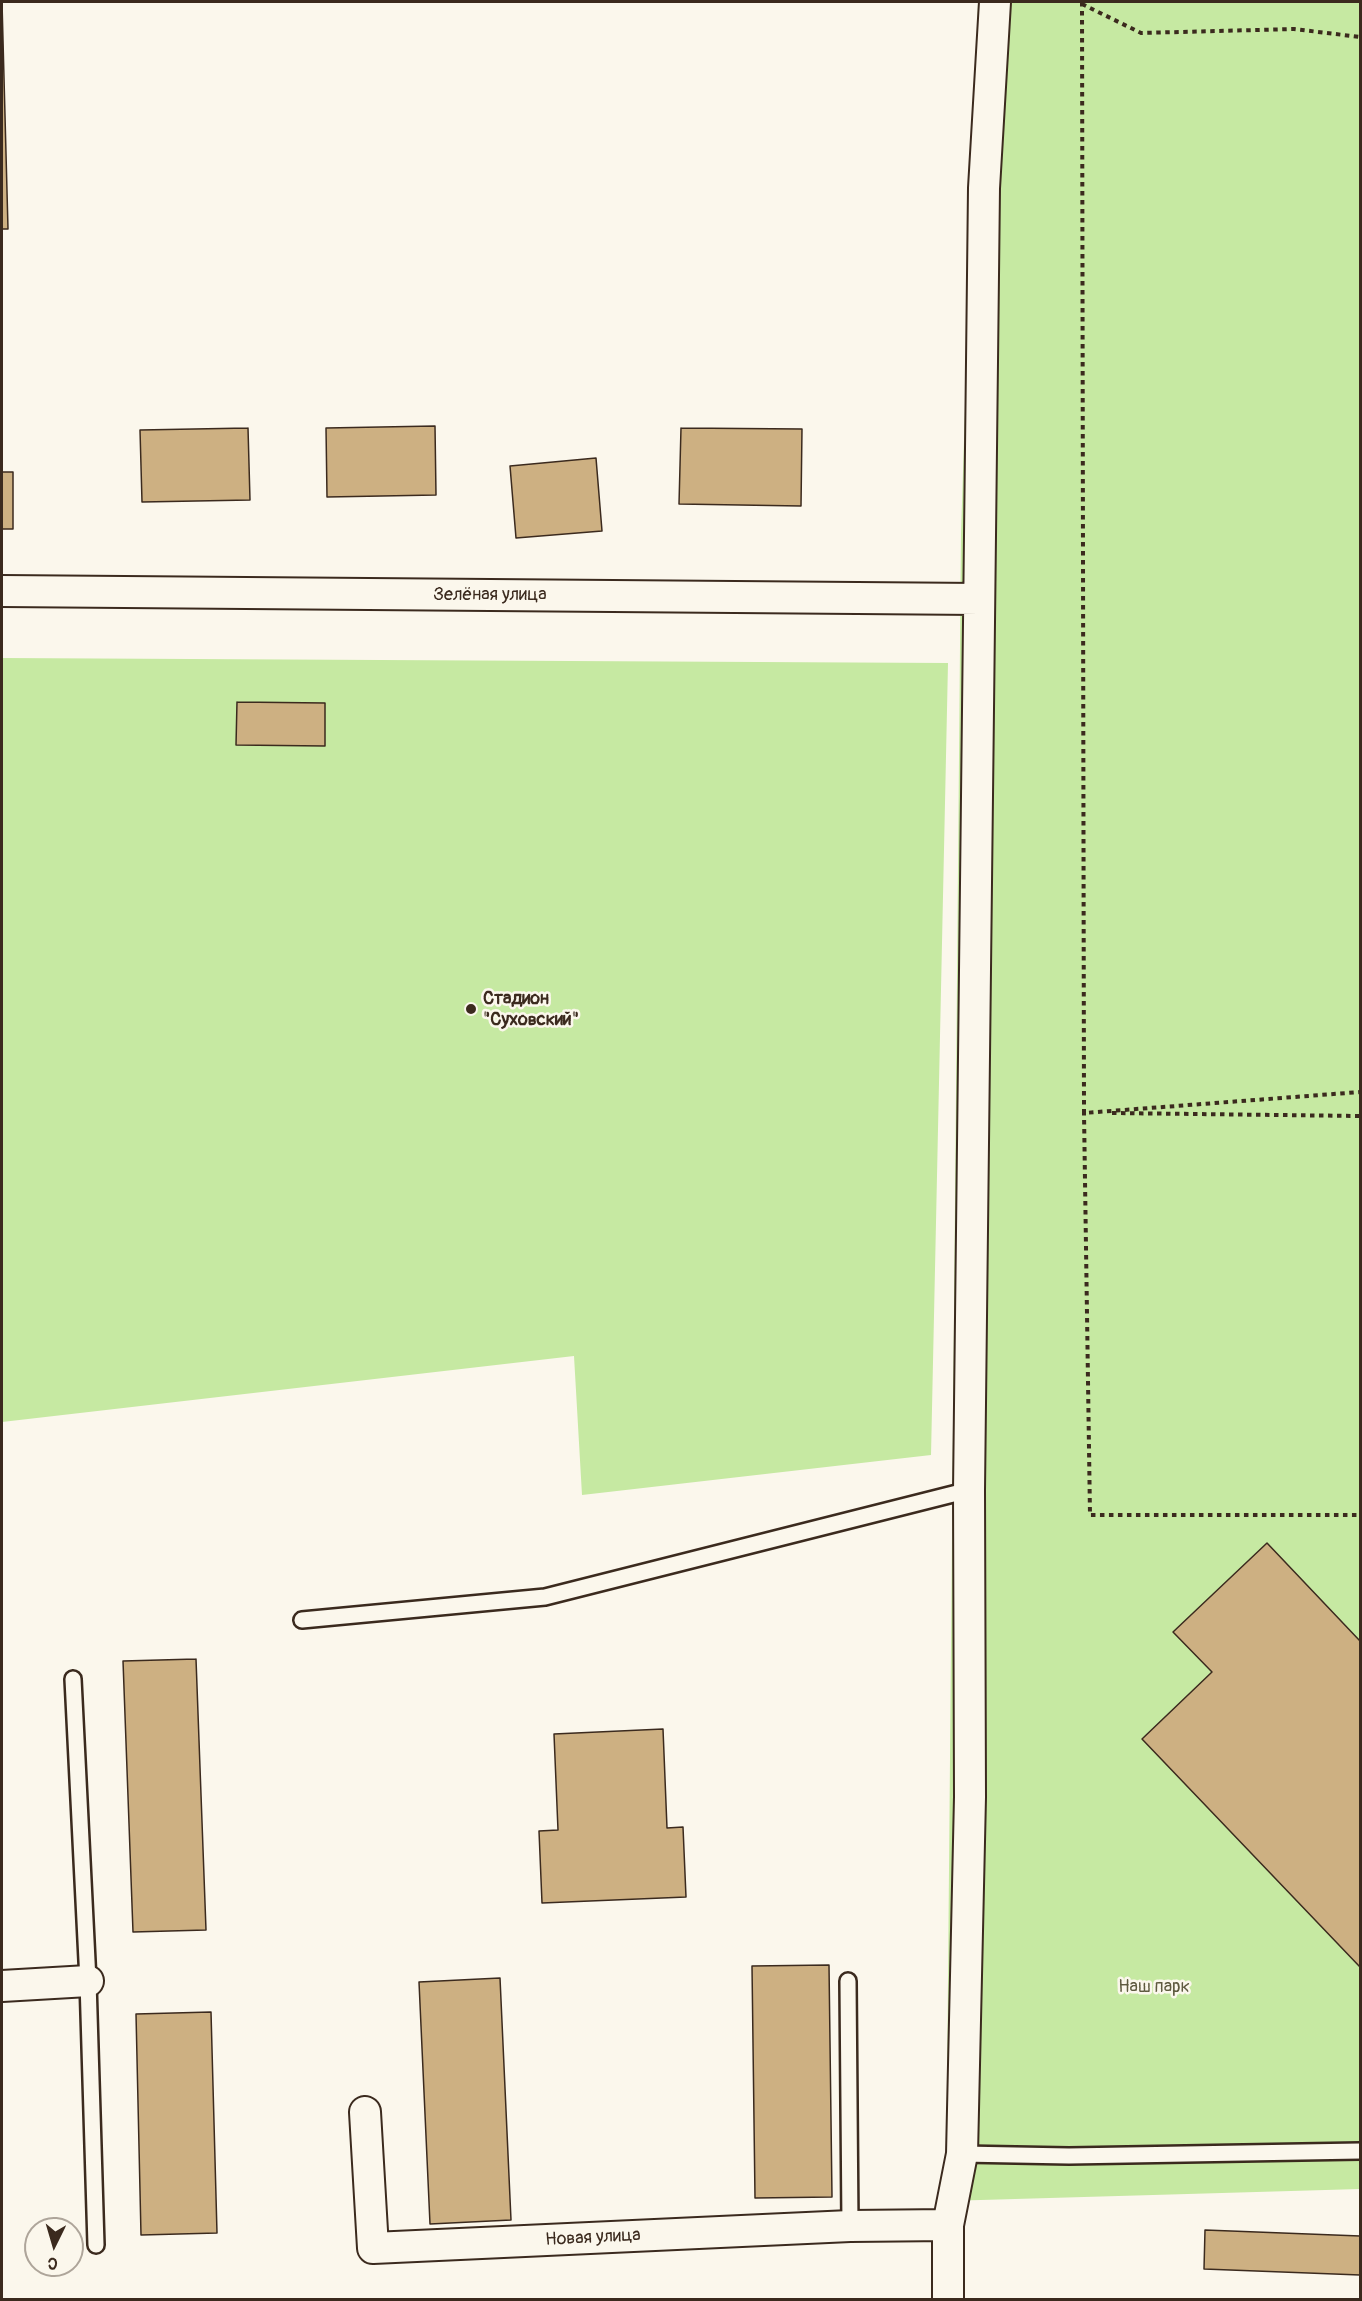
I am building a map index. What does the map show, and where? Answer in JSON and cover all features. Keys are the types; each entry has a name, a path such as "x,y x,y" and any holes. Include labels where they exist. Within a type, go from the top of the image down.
{"street":[{"path":"948,2300 948,2225 963,2154 970,1797 969,1490 984,188 995,2"},
{"name":"Зелёная улица","path":"2,591 979,599"},
{"path":"2,1986 88,1982"},
{"name":"Новая улица","path":"365,2112 373,2248 850,2226 948,2225"}],"lane":[{"path":"302,1620 544,1597 969,1490"},
{"path":"73,1679 88,1982 96,2245"},
{"path":"848,1981 850,2226"},
{"path":"963,2154 1069,2156 1360,2151"}],"path":[{"path":"1360,37 1294,29 1141,33 1082,2 1084,1113 1090,1515 1360,1515"},
{"path":"1084,1113 1360,1092"},
{"path":"1084,1113 1360,1116"}],"green space":[{"name":"Наш парк","path":"978,2 1360,2 1360,2189 946,2201 961,534"},
{"name":"Стадион \"Суховский\"","path":"2,658 948,663 931,1455 582,1495 574,1356 2,1422"}],"building":[{"path":"2,2 8,229 2,229"},
{"path":"435,426 436,495 327,497 326,428"},
{"path":"248,428 250,500 142,502 140,430"},
{"path":"681,428 802,429 801,506 679,504"},
{"path":"596,458 602,531 516,538 510,466"},
{"path":"2,472 13,472 13,529 2,529"},
{"path":"237,702 325,703 325,746 236,745"},
{"path":"1267,1543 1360,1641 1360,1967 1142,1739 1212,1672 1173,1632"},
{"path":"196,1659 206,1930 133,1932 123,1661"},
{"path":"663,1729 667,1828 683,1827 686,1897 542,1903 539,1831 558,1830 554,1734"},
{"path":"829,1965 832,2197 755,2198 752,1966"},
{"path":"500,1978 511,2220 430,2224 419,1982"},
{"path":"211,2012 217,2233 141,2235 136,2014"},
{"path":"1205,2230 1360,2236 1360,2275 1204,2269"}],"place":[{"name":"Стадион \"Суховский\"","path":"471,1009"}]}
